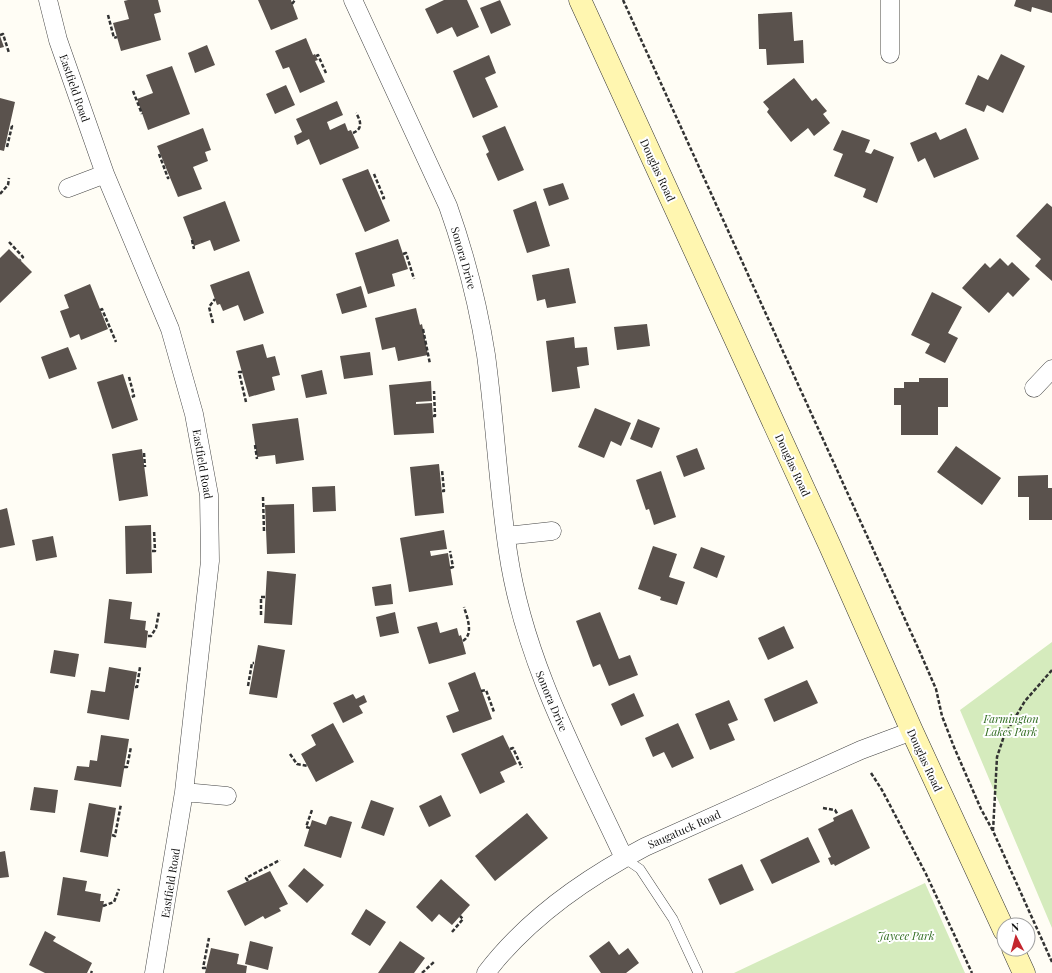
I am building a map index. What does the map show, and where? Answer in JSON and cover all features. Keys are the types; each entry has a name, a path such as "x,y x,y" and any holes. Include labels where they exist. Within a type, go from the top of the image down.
{"street":[{"name":"Eastfield Road","path":"48,0 58,40 105,174 170,329 194,414 209,495 210,561 184,792 154,973"},
{"name":"Sonora Drive","path":"353,0 448,206 463,251 477,305 486,357 508,553 526,637 562,725 624,858"},
{"name":"Douglas Road","path":"580,0 998,917"},
{"path":"890,0 890,54"},
{"path":"68,188 105,174"},
{"path":"1034,388 1052,368"},
{"path":"506,536 552,531"},
{"name":"Saugatuck Road","path":"486,973 498,958 536,920 578,888 624,858 645,847 847,756 912,731"},
{"path":"184,792 227,796"},
{"path":"1017,957 1024,973"}],"lane":[{"path":"624,858 640,869 673,919 698,973"}],"path":[{"path":"292,4 295,0"},
{"path":"623,0 922,656 936,689 942,716 954,747 1052,962"},
{"path":"108,15 114,38 117,37"},
{"path":"0,35 3,34 9,53"},
{"path":"316,56 318,55 326,74"},
{"path":"133,91 142,114"},
{"path":"353,133 358,130 360,126 360,121 356,113"},
{"path":"7,147 12,126 10,125"},
{"path":"159,154 168,178 169,177"},
{"path":"374,174 384,198 381,199"},
{"path":"0,194 8,185 9,178"},
{"path":"192,240 194,249"},
{"path":"9,242 23,257 20,260"},
{"path":"403,254 406,253 414,279"},
{"path":"213,323 209,307 215,299"},
{"path":"100,310 102,309 116,342"},
{"path":"423,329 430,364"},
{"path":"242,372 239,372 246,402"},
{"path":"129,377 134,396 131,397"},
{"path":"433,416 435,416 434,391"},
{"path":"255,445 257,459"},
{"path":"144,453 145,467"},
{"path":"442,470 444,491 442,491"},
{"path":"263,497 264,531 266,531"},
{"path":"152,551 155,551 154,530"},
{"path":"450,551 453,567 450,568"},
{"path":"260,615 261,597 266,597"},
{"path":"463,641 468,634 469,622 464,607"},
{"path":"148,636 151,636 156,628 160,612"},
{"path":"248,686 252,663 254,663"},
{"path":"135,687 138,687 140,667"},
{"path":"993,831 995,775 997,757 1002,743 1016,715 1052,670"},
{"path":"482,691 486,690 494,712"},
{"path":"124,767 128,767 131,747"},
{"path":"510,749 512,748 522,768"},
{"path":"290,754 297,764 308,766"},
{"path":"871,773 882,790 926,874 972,973"},
{"path":"112,835 115,836 120,804"},
{"path":"823,808 835,810 838,816"},
{"path":"310,828 306,827 312,810"},
{"path":"248,881 246,878 280,860"},
{"path":"103,906 114,902 119,889"},
{"path":"452,932 464,919 460,916"},
{"path":"206,968 204,968 209,938"},
{"path":"422,973 434,962"}],"green space":[{"name":"Farmington Lakes Park","path":"1052,642 1052,928 960,710"},
{"name":"Jaycee Park","path":"925,883 965,973 734,973 736,972"}],"building":[{"path":"158,0 161,12 154,14 161,40 121,51 113,23 129,19 124,1"},
{"path":"258,0 291,0 298,19 271,30"},
{"path":"444,0 467,0 479,27 457,37 452,27 437,34 425,9"},
{"path":"500,0 511,25 491,34 480,8"},
{"path":"1016,0 1052,0 1052,13 1032,7 1031,12 1014,6"},
{"path":"792,12 794,41 803,40 804,63 767,65 766,49 759,49 758,14"},
{"path":"0,36 4,47 0,48"},
{"path":"306,38 313,55 315,54 318,60 315,61 325,82 300,93 289,67 283,69 275,51"},
{"path":"207,45 215,65 195,73 188,53"},
{"path":"1001,54 1025,66 1003,113 987,105 984,112 965,104 978,75 988,80"},
{"path":"489,55 496,73 485,78 498,107 473,118 453,71"},
{"path":"172,66 190,114 148,130 137,99 153,93 146,75"},
{"path":"794,78 812,101 816,98 827,111 823,114 830,123 814,136 808,128 791,142 767,112 769,109 763,102"},
{"path":"286,85 295,105 275,114 266,94"},
{"path":"0,98 15,102 4,151 0,150"},
{"path":"337,101 343,115 327,122 330,130 345,123 348,131 351,130 359,148 320,165 309,139 297,145 294,136 302,132 296,119"},
{"path":"505,126 524,170 498,181 486,154 489,152 482,136"},
{"path":"203,128 211,150 205,152 208,161 193,167 202,189 178,197 157,146"},
{"path":"966,128 979,159 934,178 925,158 918,162 910,143 936,132 940,140"},
{"path":"842,130 870,140 865,152 871,154 874,149 894,157 877,203 863,197 866,189 834,176 843,154 833,150"},
{"path":"368,169 390,221 365,232 342,179"},
{"path":"563,183 569,199 549,206 543,189"},
{"path":"225,201 240,241 214,251 210,240 194,246 183,217"},
{"path":"536,201 550,246 527,253 513,210"},
{"path":"1047,203 1052,207 1052,281 1035,266 1041,259 1016,236"},
{"path":"398,239 408,269 392,274 395,286 368,294 355,253"},
{"path":"9,249 32,272 0,303 0,258"},
{"path":"1000,258 1008,266 1012,262 1030,279 1013,297 1008,292 989,313 962,288 985,263 990,268"},
{"path":"569,268 576,303 547,308 545,299 537,301 532,275"},
{"path":"249,271 264,313 244,321 238,305 223,311 220,304 217,305 210,285"},
{"path":"90,284 108,329 81,340 79,334 70,338 60,311 69,308 64,295"},
{"path":"361,286 367,307 342,314 336,294"},
{"path":"932,292 962,307 948,333 958,338 945,363 925,353 930,344 911,335"},
{"path":"416,308 420,325 422,324 428,355 398,361 395,347 382,350 375,318"},
{"path":"647,324 650,346 617,350 614,327"},
{"path":"574,337 575,348 587,347 589,365 577,367 580,388 552,392 546,341"},
{"path":"263,344 267,358 275,356 280,375 272,377 275,390 249,397 236,351"},
{"path":"68,347 77,369 49,379 41,357"},
{"path":"370,352 373,375 344,379 340,356"},
{"path":"322,370 327,394 306,398 301,375"},
{"path":"123,374 138,420 112,429 97,382"},
{"path":"919,378 948,378 948,407 938,407 938,435 901,435 901,405 894,405 894,388 904,388 904,382 919,382"},
{"path":"431,381 432,401 416,402 416,404 432,403 434,433 394,435 389,385"},
{"path":"595,408 631,423 621,446 611,441 604,458 578,447"},
{"path":"298,418 304,460 276,464 275,455 257,457 252,424"},
{"path":"638,419 660,428 652,448 630,439"},
{"path":"956,446 1001,478 982,505 937,472"},
{"path":"697,448 705,469 684,477 676,456"},
{"path":"142,449 148,496 119,501 112,454"},
{"path":"439,464 444,513 415,516 410,467"},
{"path":"661,471 676,517 654,525 649,509 646,510 636,480"},
{"path":"1048,475 1048,488 1052,488 1052,520 1029,520 1029,497 1018,497 1018,476"},
{"path":"335,486 336,511 313,512 312,487"},
{"path":"294,504 295,553 267,554 265,505"},
{"path":"7,508 15,545 0,548 0,510"},
{"path":"151,525 152,573 126,574 125,526"},
{"path":"444,530 447,549 430,551 431,556 448,553 453,585 409,592 400,538"},
{"path":"53,536 57,557 36,561 32,540"},
{"path":"653,546 677,554 669,577 685,582 677,605 660,600 661,597 638,589"},
{"path":"701,547 725,556 717,578 693,568"},
{"path":"267,571 296,574 292,625 264,623"},
{"path":"391,584 393,604 375,606 372,587"},
{"path":"109,599 132,602 130,619 146,621 145,630 148,631 146,648 104,643"},
{"path":"395,612 399,633 380,637 376,617"},
{"path":"600,612 619,659 630,655 638,675 609,686 600,664 593,667 576,621"},
{"path":"437,622 440,633 457,628 459,636 461,635 466,654 429,664 417,627"},
{"path":"784,626 794,648 768,660 758,638"},
{"path":"258,645 285,650 277,698 249,694"},
{"path":"54,650 79,654 75,677 50,673"},
{"path":"109,667 137,672 129,720 87,713 91,690 105,692"},
{"path":"475,672 492,719 453,733 446,716 459,711 448,683"},
{"path":"807,680 818,703 774,722 764,699"},
{"path":"634,693 644,716 621,726 611,704"},
{"path":"353,694 356,699 364,695 367,702 359,706 363,713 343,723 333,703"},
{"path":"729,700 738,720 728,724 735,740 710,750 695,714"},
{"path":"333,723 354,762 316,782 301,754 316,745 311,735"},
{"path":"678,723 694,758 672,768 664,752 653,757 645,738"},
{"path":"101,735 129,739 121,787 74,780 77,766 89,767 90,760 97,761"},
{"path":"503,735 517,764 500,772 505,782 480,794 461,754"},
{"path":"34,787 58,790 55,813 30,810"},
{"path":"441,795 451,816 429,827 419,806"},
{"path":"371,800 394,808 384,836 361,828"},
{"path":"89,803 116,808 108,857 80,852"},
{"path":"852,809 870,848 835,866 834,864 831,865 828,858 831,857 818,829 834,821 833,818"},
{"path":"527,813 548,838 495,881 475,856"},
{"path":"331,816 352,822 341,858 304,846 312,820 326,825 329,817"},
{"path":"808,837 820,862 772,884 760,860"},
{"path":"5,851 9,877 0,878 0,852"},
{"path":"742,864 754,890 720,905 708,879"},
{"path":"304,868 324,885 307,903 288,886"},
{"path":"270,871 288,904 279,908 281,911 265,919 263,916 245,926 227,891"},
{"path":"63,877 87,881 85,891 101,894 100,901 104,901 100,922 57,915"},
{"path":"441,879 470,905 452,925 439,914 432,922 416,907"},
{"path":"366,909 386,922 370,946 351,934"},
{"path":"45,931 56,937 53,941 92,963 87,973 45,973 29,965"},
{"path":"250,941 273,947 268,970 245,964"},
{"path":"400,941 425,958 414,973 378,973"},
{"path":"609,941 619,955 628,948 639,963 626,973 601,973 589,956"},
{"path":"211,948 239,954 237,964 247,966 246,973 205,973"}]}
